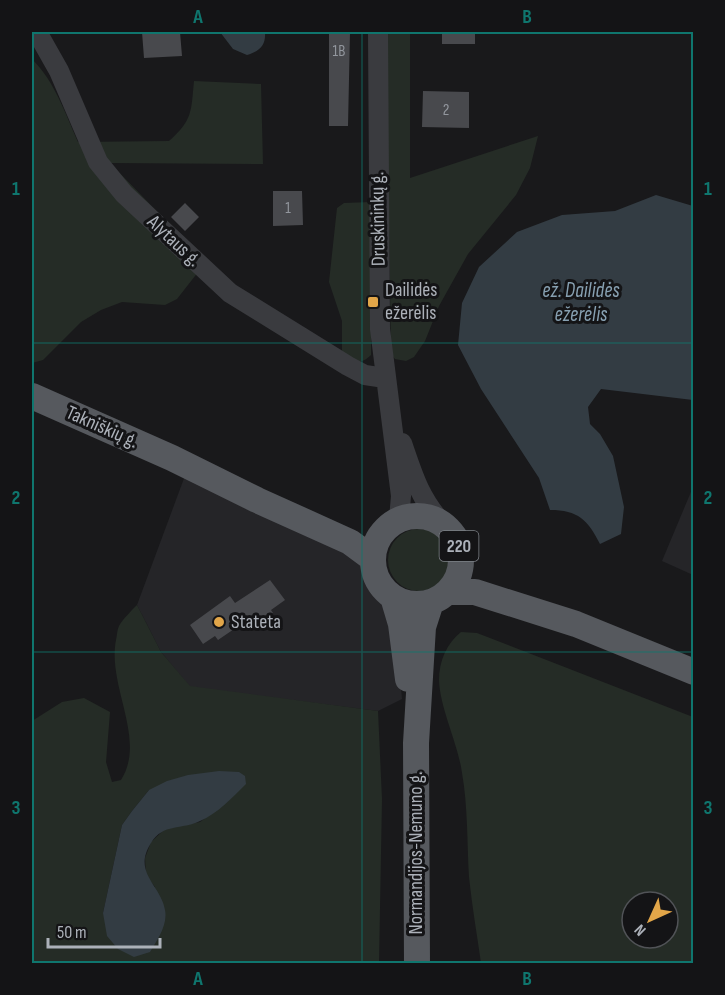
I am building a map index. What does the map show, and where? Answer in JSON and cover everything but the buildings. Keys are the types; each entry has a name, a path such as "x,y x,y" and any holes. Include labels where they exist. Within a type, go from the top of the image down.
{"main road":[{"name":"Takniškių g.","path":"32,396 172,458"},
{"name":"220","path":"172,458 263,488 356,530 371,531 413,516 428,517 442,523 453,533 462,561 458,578 440,597"},
{"name":"220","path":"172,458 258,501 350,542 373,559"},
{"path":"392,524 376,542 373,559 375,574 382,587 393,597"},
{"name":"220","path":"462,561 482,576 576,624"},
{"name":"220","path":"393,597 411,604 475,592 576,624 693,672"},
{"name":"Normandijos-Nemuno g.","path":"393,597 401,624 416,743"},
{"name":"Normandijos-Nemuno g.","path":"417,963 416,743 423,627 440,597"}],"street":[{"name":"Alytaus g.","path":"37,32 59,71 98,162 124,194 230,293 348,366 365,375 385,378"},
{"name":"Druskininkų g.","path":"378,32 380,329 389,407"},
{"path":"389,407 419,491 427,506 442,523"},
{"path":"389,407 400,496 392,524"}],"shaded area":[{"path":"386,32 410,32 410,178 538,136 530,168 516,195 468,254 439,306 425,341 414,357 406,361 395,359 391,354"},
{"path":"32,59 53,88 78,142 169,141 187,121 194,81 261,84 263,164 110,163 206,262 177,299 165,305 122,302 101,310 81,322 43,360 32,363"},
{"path":"371,202 371,355 357,362 342,356 342,321 329,282 337,208 344,203"},
{"path":"186,473 364,561 375,588 387,604 395,622 402,699 378,711 190,687 161,652 137,605"},
{"path":"693,487 693,575 662,561"},
{"path":"413,529 425,529 441,538 448,548 450,560 448,572 441,582 425,591 413,591 402,586 393,577 388,566 388,554 393,543 402,534"},
{"path":"137,605 161,652 190,686 378,711 382,799 379,963 32,963 32,721 62,702 84,698 110,712 106,762 112,782 121,780 128,764 130,747 117,676 116,640 119,626","holes":["149,790 228,801 200,822 165,829 151,842 145,858 146,876 155,887 103,913 122,825"]},
{"path":"461,632 477,633 693,717 693,963 481,963 469,877 464,786 460,762 442,703 439,680 440,666 452,641"}],"water":[{"path":"220,32 265,32 265,37 261,47 247,55 233,49"},
{"name":"ež. Dailidės ežerėlis","path":"656,195 693,206 693,400 601,389 588,407 590,424 600,434 613,456 624,507 621,534 600,544 581,518 568,512 550,510 539,478 481,389 458,345 462,303 479,267 517,232 562,215 615,211"},
{"path":"219,771 239,772 245,776 246,784 213,814 193,824 161,832 151,843 146,853 146,871 165,910 163,927 150,952 134,957 118,949 107,936 103,913 122,825 149,790 167,781 188,775"}],"place":[{"name":"Dailidės ežerėlis","path":"373,302"},
{"name":"Stateta","path":"219,622"}]}
